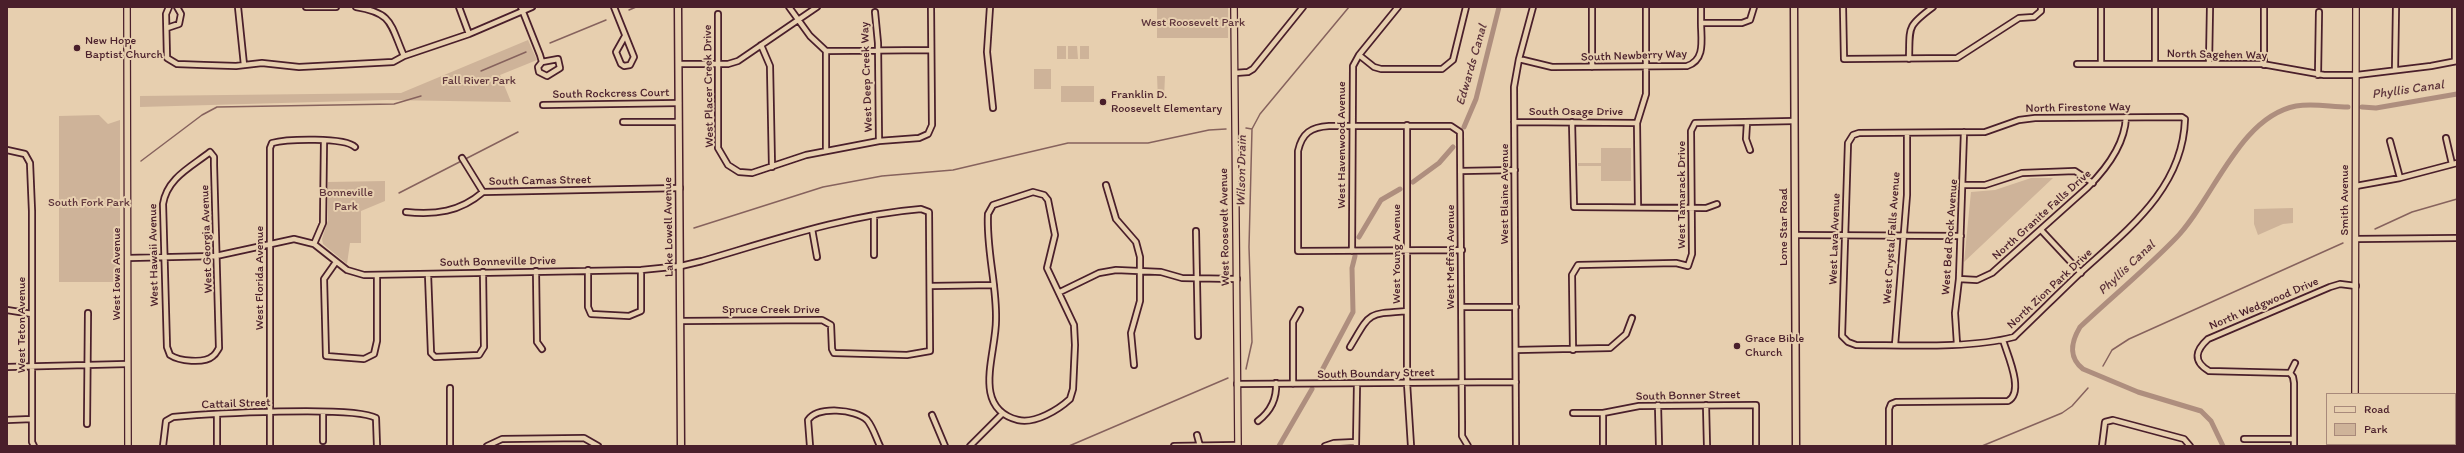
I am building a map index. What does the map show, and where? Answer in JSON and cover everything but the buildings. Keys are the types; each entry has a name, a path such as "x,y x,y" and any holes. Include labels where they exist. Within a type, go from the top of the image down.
{"main road":[{"name":"Lake Lowell Avenue","path":"678,7 681,266 681,446"},
{"name":"Lone Star Road","path":"1794,7 1796,446"}],"street":[{"name":"West Iowa Avenue","path":"127,7 128,446"},
{"path":"169,7 166,14 167,58 177,64 244,65 262,63 299,67 393,62 404,56 469,34 522,9 532,7"},
{"path":"167,28 179,24 180,11 177,7"},
{"path":"238,7 244,65"},
{"path":"306,7 336,7"},
{"path":"356,7 375,10 387,17 404,56"},
{"path":"459,7 469,34"},
{"path":"614,7 634,56 630,65 624,66 621,64 616,52 625,36"},
{"path":"789,7 818,46 826,51 932,50"},
{"path":"679,64 728,64 738,61 817,7"},
{"path":"761,45 770,66 772,167 826,151 879,141 919,138 928,134 932,125 931,7"},
{"path":"990,7 987,52 993,108"},
{"name":"West Roosevelt Avenue","path":"1234,7 1238,445"},
{"path":"1234,73 1244,73 1253,69 1303,7"},
{"name":"West Havenwood Avenue","path":"1352,251 1351,75 1359,55 1398,7"},
{"path":"1359,55 1374,67 1381,69 1442,69 1448,66 1453,60 1466,7"},
{"name":"West Blaine Avenue","path":"1516,446 1514,87 1519,59 1533,7"},
{"path":"1592,7 1592,67"},
{"path":"1638,207 1637,123 1645,102 1646,7"},
{"name":"South Newberry Way","path":"1519,59 1542,66 1688,66 1696,62 1701,51 1701,7"},
{"path":"1701,23 1742,23 1750,20 1754,7"},
{"path":"1843,7 1844,59 1957,58 2019,18 2034,17 2041,9"},
{"path":"1909,59 1910,30 1914,21 1933,7"},
{"path":"2101,7 2101,64"},
{"path":"2155,64 2156,7"},
{"path":"2209,64 2210,7"},
{"path":"2264,7 2264,64"},
{"name":"Smith Avenue","path":"2355,393 2356,7"},
{"path":"2395,70 2396,7"},
{"path":"2455,7 2456,61"},
{"path":"522,9 542,62"},
{"name":"West Deep Creek Way","path":"875,12 878,50 879,141"},
{"path":"2318,74 2319,12"},
{"name":"West Placer Creek Drive","path":"718,14 717,135 718,148 721,158 728,165 739,172 752,173 763,171 772,167"},
{"path":"826,51 826,151"},
{"path":"558,59 560,68 547,76 543,75 538,66 542,62 558,59"},
{"name":"North Sagehen Way","path":"2077,64 2264,64 2318,74 2356,75 2456,61"},
{"name":"South Rockcress Court","path":"543,105 679,103"},
{"name":"North Firestone Way","path":"1853,136 1859,133 1985,132 2019,120 2126,117 2185,119"},
{"name":"North Granite Falls Drive","path":"1959,279 1984,279 2093,183 2102,174 2124,136 2126,117"},
{"name":"North Zion Park Drive","path":"1848,342 1856,345 1957,344 2003,340 2014,337 2081,273 2129,231 2148,210 2167,179 2182,147 2185,119"},
{"path":"1750,150 1746,139 1746,122 1794,121"},
{"path":"623,122 679,122"},
{"name":"South Osage Drive","path":"1514,122 1637,123"},
{"path":"1572,122 1574,207 1706,208 1717,204"},
{"name":"West Tamarack Drive","path":"1573,350 1572,275 1578,265 1676,263 1688,266 1692,254 1690,208 1692,131 1695,123 1746,122"},
{"path":"1407,126 1317,127 1304,136 1298,151 1298,251 1462,250"},
{"name":"West Meffan Avenue","path":"1407,126 1451,126 1460,132 1462,250 1462,436 1468,446"},
{"name":"West Young Avenue","path":"1407,126 1407,383 1410,446"},
{"name":"West Bed Rock Avenue","path":"1957,344 1955,313 1959,279 1964,185 1964,132"},
{"name":"West Crystal Falls Avenue","path":"1895,345 1907,196 1907,133"},
{"name":"West Lava Avenue","path":"1848,342 1842,336 1848,143 1853,136"},
{"path":"2356,186 2400,178 2455,164 2446,138"},
{"path":"2390,140 2400,178"},
{"path":"314,244 323,223 324,141 342,141 355,147"},
{"name":"West Florida Avenue","path":"270,446 270,244 272,143 324,141"},
{"name":"West Teton Avenue","path":"7,150 25,154 30,163 32,204 32,442 34,446"},
{"name":"West Georgia Avenue","path":"166,331 170,355 181,360 205,359 213,356 219,348 220,328 216,256 214,157 210,152"},
{"name":"West Hawaii Avenue","path":"166,331 163,258 163,204 167,187 210,152"},
{"path":"462,158 483,192"},
{"path":"1461,171 1515,170"},
{"path":"1964,185 1985,185 2022,173 2051,171 2075,171 2093,183"},
{"path":"1106,185 1116,219 1136,242 1141,270 1140,301 1132,334 1134,364"},
{"name":"South Camas Street","path":"406,212 440,213 455,210 473,201 483,192 680,188"},
{"path":"1038,192 1048,200 1055,235 1047,268 1049,276 1060,292 1074,325 1075,335 1072,397 1066,403 1038,418 1023,421 1002,414 996,408 989,388 996,320 994,285 987,220 990,209 1006,199 1038,192"},
{"name":"South Bonneville Drive","path":"128,258 216,256 294,239 314,244 336,262 354,273 377,276 536,270 641,270 681,266 812,229 874,215 927,210 931,218 931,286"},
{"path":"874,215 874,255"},
{"path":"812,229 817,257"},
{"path":"2041,230 2081,273"},
{"path":"1196,231 1198,336"},
{"path":"1795,235 1961,236"},
{"path":"2356,239 2457,238"},
{"path":"336,262 324,279 326,356 364,359 374,354 377,341 377,276"},
{"path":"536,270 537,342 542,349"},
{"path":"588,270 588,307 591,314 629,316 642,311 641,270"},
{"path":"1060,292 1099,272 1116,270 1141,270 1197,279 1237,279"},
{"path":"428,274 431,353 435,357 479,355 484,347 483,272"},
{"name":"North Wedgwood Drive","path":"2290,373 2221,373 2209,371 2201,364 2197,352 2208,339 2330,287 2340,284 2356,286"},
{"path":"931,286 994,285"},
{"name":"Spruce Creek Drive","path":"681,321 822,320 831,325 832,350 834,353 907,355 930,351 931,286"},
{"path":"1462,307 1516,307"},
{"path":"7,310 32,314"},
{"path":"1293,384 1293,322 1300,310"},
{"path":"1350,347 1368,317 1377,314 1407,311"},
{"path":"87,424 88,313"},
{"path":"1516,350 1573,350 1610,348 1626,334 1632,318"},
{"path":"1889,446 1889,409 1891,404 1896,402 2012,399 2015,394 2015,380 2003,340"},
{"path":"2294,446 2294,383 2293,377 2290,373 2295,363"},
{"path":"7,367 128,364"},
{"name":"South Boundary Street","path":"1237,384 1516,382"},
{"path":"1258,421 1265,416 1276,396 1276,383"},
{"path":"1325,446 1334,443 1356,444 1357,384"},
{"path":"450,388 450,446"},
{"path":"1706,405 1707,446"},
{"name":"South Bonner Street","path":"1573,413 1603,414 1639,406 1756,405 1756,446"},
{"path":"1658,406 1659,446"},
{"path":"323,412 323,441"},
{"name":"Cattail Street","path":"164,446 166,421 173,417 217,414 336,412 370,415 376,418 378,446"},
{"path":"810,446 808,420 814,414 824,412 847,412 862,416 868,422 880,446"},
{"path":"217,414 217,446"},
{"path":"970,446 1002,414"},
{"path":"1603,414 1603,446"},
{"path":"932,415 945,446"},
{"path":"7,420 32,419"},
{"path":"2102,446 2103,425 2105,422 2113,420 2184,439 2190,446"},
{"path":"1197,435 1200,445"},
{"path":"487,446 502,439 584,438 598,446"},
{"path":"2244,439 2294,439"},
{"path":"1174,446 1238,445"}],"green space":[{"name":"West Roosevelt Park","path":"1157,7 1228,7 1228,38 1157,38"},
{"name":"Fall River Park","path":"528,40 537,60 500,75 511,102 387,100 140,107 140,96 401,93"},
{"path":"1057,46 1066,46 1066,59 1057,59"},
{"path":"1068,46 1077,46 1078,59 1068,59"},
{"path":"1080,46 1089,46 1089,59 1080,59"},
{"path":"1034,69 1051,69 1051,89 1034,89"},
{"path":"1157,76 1165,76 1164,98 1158,99"},
{"path":"1061,86 1094,86 1094,102 1061,102"},
{"name":"South Fork Park","path":"99,115 108,124 120,120 120,282 59,282 59,116"},
{"path":"1601,148 1631,148 1631,181 1601,181 1601,166 1578,166 1578,163 1601,163"},
{"path":"2031,178 2053,178 1964,262 1971,192 1995,190"},
{"name":"Bonneville Park","path":"385,181 385,201 361,211 361,243 350,243 347,264 323,244 322,239 328,220 328,182"},
{"path":"2293,208 2293,223 2283,224 2258,235 2254,224 2254,209"}],"waterway":[{"path":"629,10 636,7"},
{"name":"Wilson Drain","path":"1246,369 1252,342 1249,247 1252,129 1260,114 1349,7"},
{"name":"Edwards Canal","path":"1464,127 1476,99 1499,7"},
{"path":"550,43 606,20"},
{"path":"481,71 526,52"},
{"name":"Phyllis Canal","path":"2362,107 2376,108 2457,94"},
{"path":"141,161 202,115 217,107 394,104 421,96"},
{"name":"Phyllis Canal","path":"2223,446 2211,421 2201,411 2138,392 2083,369 2078,364 2073,354 2072,349 2075,338 2080,327 2176,238 2189,222 2228,162 2258,126 2276,113 2296,106 2316,105 2348,107"},
{"name":"Wilson Drain","path":"1246,128 1252,129"},
{"path":"694,228 823,187 882,176 953,170 1068,143 1148,143 1209,130 1226,129"},
{"path":"399,193 518,132"},
{"name":"Edwards Canal","path":"1413,182 1439,163 1453,147"},
{"name":"Edwards Canal","path":"1359,237 1381,200 1400,189"},
{"path":"2375,229 2412,212 2457,199"},
{"path":"2103,366 2112,350 2129,339 2343,243"},
{"name":"Edwards Canal","path":"1319,376 1353,312 1352,268 1355,256"},
{"name":"Wilson Drain","path":"1069,446 1228,378"},
{"path":"1982,446 2062,413 2072,406 2088,388"},
{"name":"Edwards Canal","path":"1279,446 1312,389"}],"place":[{"name":"New Hope Baptist Church","path":"77,48"},
{"name":"Franklin D. Roosevelt Elementary","path":"1103,102"},
{"name":"Grace Bible Church","path":"1737,346"}]}
